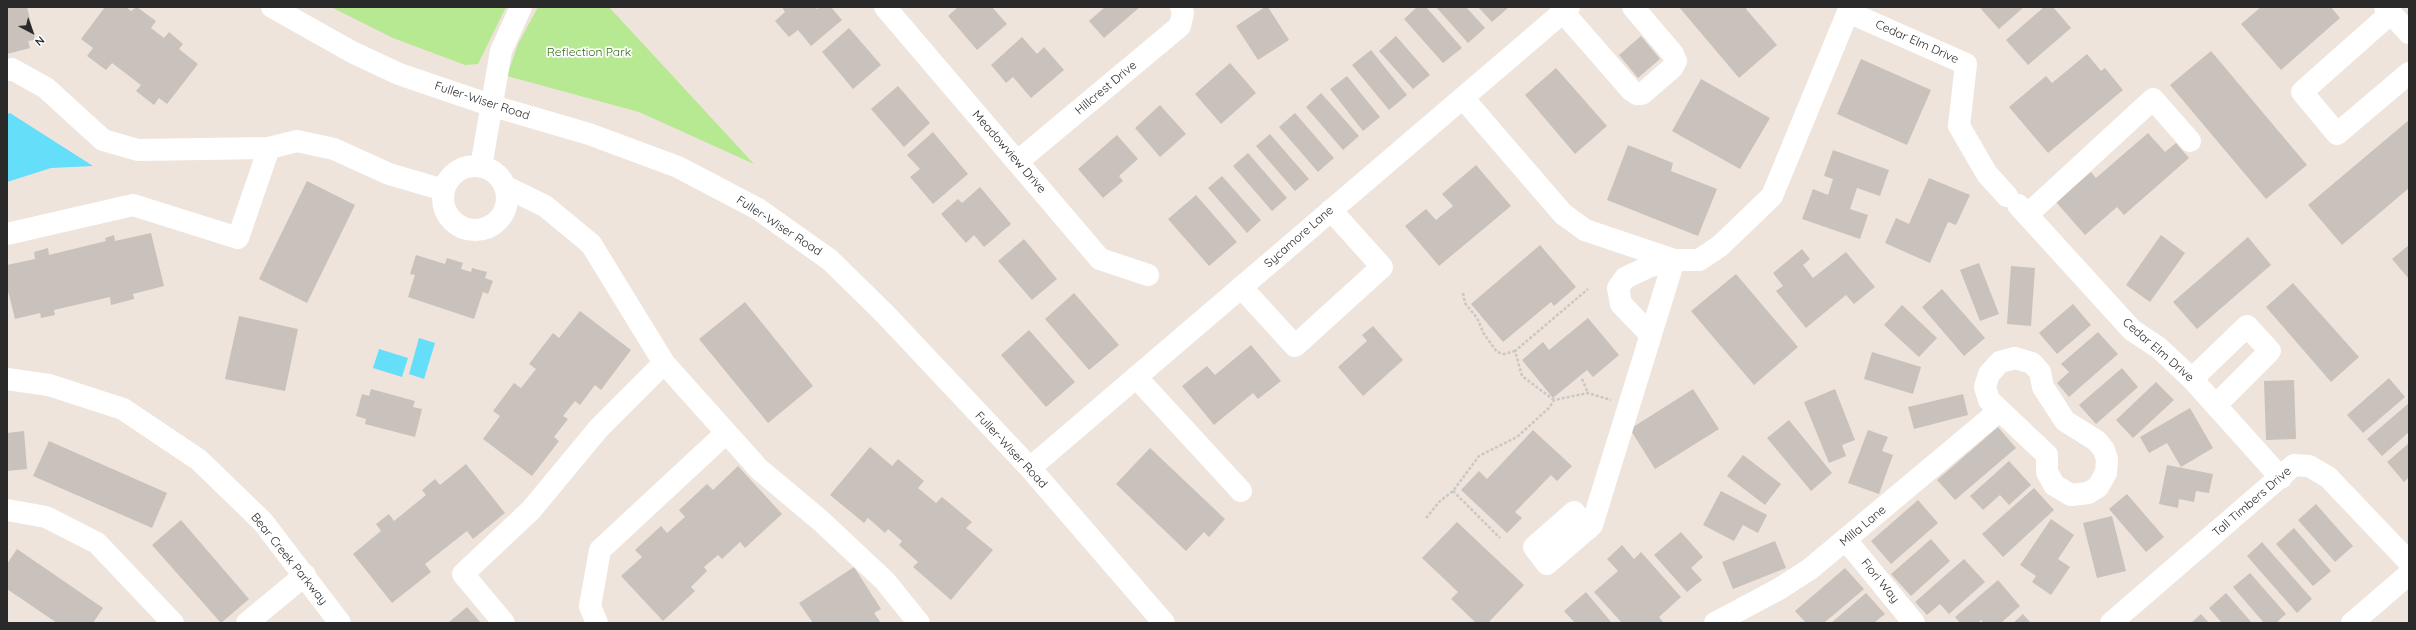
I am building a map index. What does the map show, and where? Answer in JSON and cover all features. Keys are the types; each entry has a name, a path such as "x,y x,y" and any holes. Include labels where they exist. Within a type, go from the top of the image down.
{"street":[{"name":"Fuller-Wiser Road","path":"272,7 352,52 399,74 493,106 589,134 678,167 758,210 830,260 885,314 1030,468 1164,623"},
{"path":"481,167 493,106 501,51 521,7"},
{"name":"Meadowview Drive","path":"884,7 1100,259 1148,275"},
{"name":"Hillcrest Drive","path":"1017,162 1180,26 1183,13 1181,7"},
{"path":"1566,9 1631,90 1637,94 1642,94 1672,68 1676,62 1673,54 1633,7"},
{"name":"Sycamore Lane","path":"1030,468 1566,9"},
{"path":"1651,335 1621,304 1618,288 1625,278 1648,267 1674,260 1699,260 1720,246 1772,196 1849,9"},
{"name":"Cedar Elm Drive","path":"1849,9 1966,64 1959,126 1987,174 2132,330 2159,348 2192,379 2281,478"},
{"path":"2409,33 2388,10 2302,92 2337,134 2409,73"},
{"path":"7,70 12,69 46,88 103,140 138,150 269,148 297,141 334,149 389,174 444,190"},
{"path":"1463,98 1563,214 1585,230 1674,260"},
{"path":"2017,205 2153,99 2190,141"},
{"path":"7,234 134,205 238,238 269,148"},
{"path":"506,187 508,198 506,209 493,226 471,230 461,227 452,221 445,206 444,190 454,174 472,166 481,167 496,174 506,187 545,206 592,244 664,363 759,470 821,521 885,581 919,623"},
{"path":"1241,287 1295,346 1382,267 1331,210"},
{"path":"1588,529 1592,525 1674,260"},
{"path":"2192,379 2247,326 2270,351 2216,405"},
{"path":"2015,358 2032,363 2040,372 2043,387 2065,421 2097,441 2104,450 2107,466 2104,479 2098,487 2088,493 2071,494 2062,491 2054,485 2047,472 2047,455 1999,411 1989,400 1986,387 1989,374 2000,362 2015,358"},
{"path":"504,623 462,574 531,510 599,428 664,363"},
{"path":"1136,377 1241,491"},
{"name":"Bear Creek Parkway","path":"7,379 49,384 123,409 199,460 263,522 305,575 340,623"},
{"name":"Milla Lane","path":"1714,623 1779,590 1810,570 1999,411"},
{"path":"597,623 590,606 600,550 726,433"},
{"name":"Tall Timbers Drive","path":"2111,623 2281,478 2294,465 2310,466 2328,477 2409,562"},
{"path":"7,510 46,517 97,543 173,623"},
{"name":"Fiori Way","path":"1846,540 1914,623"},
{"path":"2352,623 2409,574"},
{"path":"247,623 305,575"}],"path":[{"path":"1463,293 1465,302 1477,318 1484,334 1497,352 1501,354 1515,352 1588,289"},
{"path":"1515,352 1522,376 1554,400"},
{"path":"1582,379 1588,393"},
{"path":"1426,518 1440,501 1453,491 1479,456 1517,437 1549,408 1554,400 1588,393 1629,405"},
{"path":"1453,491 1500,538"}],"green space":[{"path":"331,7 506,7 478,64 465,65 393,38"},
{"name":"Reflection Park","path":"538,7 609,7 754,164 639,112 507,76 518,44"}],"water":[{"path":"10,113 93,166 51,168 7,182 7,114"},
{"path":"419,338 435,343 424,379 409,374"},
{"path":"379,349 408,358 402,377 373,368"}],"building":[{"path":"7,7 27,7 35,40 28,41 30,48 7,54"},
{"path":"105,7 126,7 131,11 137,7 156,21 151,28 164,38 169,32 183,44 179,49 198,64 167,104 159,98 154,105 136,91 141,85 112,63 106,70 87,56 93,48 81,39"},
{"path":"782,7 815,7 817,9 820,7 831,7 842,20 811,46 798,30 789,37 775,21 785,12"},
{"path":"958,7 992,7 1007,24 977,50 948,16"},
{"path":"1105,7 1140,7 1104,38 1089,21"},
{"path":"1265,7 1268,7 1289,40 1258,60 1236,26"},
{"path":"1417,7 1426,7 1462,48 1443,63 1404,19"},
{"path":"1436,7 1466,7 1485,28 1468,43"},
{"path":"1478,7 1509,7 1492,22"},
{"path":"1679,7 1747,7 1746,9 1777,45 1739,78"},
{"path":"1983,7 2024,7 1999,29 1981,9"},
{"path":"2044,7 2053,7 2071,28 2028,65 2006,40"},
{"path":"2261,7 2331,7 2340,18 2281,70 2241,24"},
{"path":"849,28 881,65 853,89 822,52"},
{"path":"1396,36 1430,75 1413,89 1379,51"},
{"path":"1641,36 1660,59 1638,78 1619,55"},
{"path":"1022,37 1037,54 1044,47 1064,70 1031,98 1013,77 1006,83 991,65"},
{"path":"1371,50 1407,95 1389,110 1352,65"},
{"path":"2211,51 2307,165 2266,199 2170,85"},
{"path":"2087,54 2101,71 2105,68 2123,90 2048,153 2009,107 2046,76 2052,83"},
{"path":"1861,59 1931,90 1907,145 1837,114"},
{"path":"1230,63 1256,93 1221,124 1195,94"},
{"path":"1556,68 1607,126 1575,154 1525,95"},
{"path":"1347,76 1380,117 1363,131 1330,89"},
{"path":"1701,79 1770,118 1740,169 1672,131"},
{"path":"898,86 930,123 904,147 871,109"},
{"path":"1321,93 1359,136 1343,150 1306,107"},
{"path":"1160,105 1186,134 1160,157 1135,128"},
{"path":"1295,113 1334,158 1318,172 1279,127"},
{"path":"2409,120 2409,188 2342,245 2308,205"},
{"path":"933,132 968,174 933,204 910,177 920,169 907,155"},
{"path":"2148,133 2165,152 2176,143 2189,158 2124,215 2117,207 2085,235 2056,202 2091,172 2096,178"},
{"path":"1270,134 1309,179 1295,191 1256,146"},
{"path":"1117,135 1138,159 1119,176 1123,181 1103,198 1078,169"},
{"path":"1628,145 1673,163 1671,171 1717,189 1698,236 1607,200"},
{"path":"1833,150 1889,170 1880,196 1857,188 1850,209 1868,215 1860,239 1802,219 1813,189 1828,195 1833,179 1824,176"},
{"path":"1248,153 1287,198 1272,211 1233,166"},
{"path":"1476,165 1511,206 1439,266 1405,226 1426,209 1436,220 1453,206 1442,194"},
{"path":"1222,176 1261,220 1247,233 1208,188"},
{"path":"1929,178 1970,195 1956,225 1948,222 1930,263 1885,243 1896,218 1909,224"},
{"path":"307,181 355,205 307,303 259,279"},
{"path":"980,187 1011,224 984,247 974,235 966,243 941,214 958,199 962,203"},
{"path":"1196,195 1237,242 1209,266 1168,219"},
{"path":"151,233 164,286 133,294 134,299 111,305 110,297 54,310 55,315 41,318 40,313 15,319 7,287 7,265 35,259 34,252 48,248 49,255 106,241 105,238 114,235 115,241"},
{"path":"2161,235 2185,253 2150,302 2126,285"},
{"path":"2248,237 2271,265 2197,329 2173,302"},
{"path":"1024,239 1057,279 1032,300 998,261"},
{"path":"1540,245 1576,287 1554,306 1551,302 1503,342 1471,304"},
{"path":"2409,245 2409,279 2392,259"},
{"path":"1802,249 1810,259 1803,265 1813,278 1846,252 1875,287 1854,304 1846,295 1806,328 1776,291 1783,286 1773,273"},
{"path":"416,255 445,264 447,258 463,263 461,269 471,272 472,268 487,272 485,278 493,281 488,294 483,292 474,319 408,297 415,275 410,274"},
{"path":"1979,263 1999,314 1980,321 1960,270"},
{"path":"2011,266 2035,268 2031,326 2007,324"},
{"path":"1736,274 1798,347 1754,385 1691,311"},
{"path":"2293,283 2359,357 2331,382 2266,307"},
{"path":"1942,289 1985,338 1964,356 1922,307"},
{"path":"1074,293 1119,345 1089,370 1045,319"},
{"path":"745,302 813,386 768,423 699,339"},
{"path":"2073,304 2091,325 2057,354 2039,333"},
{"path":"1902,305 1937,338 1919,357 1884,325"},
{"path":"580,311 631,350 601,390 595,385 580,405 575,401 563,416 568,419 554,437 559,441 532,476 483,439 500,416 493,411 514,383 521,388 536,369 529,364 553,333 559,338"},
{"path":"239,316 298,329 285,391 225,379"},
{"path":"1588,318 1619,355 1593,377 1587,370 1553,398 1522,360 1543,342 1549,350"},
{"path":"1373,326 1403,360 1363,396 1338,367 1367,341 1362,335"},
{"path":"1029,330 1075,382 1046,407 1001,355"},
{"path":"2098,332 2118,354 2069,397 2057,383 2069,372 2061,364"},
{"path":"1251,345 1281,381 1258,399 1253,393 1214,425 1182,386 1207,366 1215,375"},
{"path":"1872,352 1921,367 1913,394 1864,379"},
{"path":"2122,368 2138,387 2096,424 2079,405"},
{"path":"2389,378 2405,397 2363,433 2347,415"},
{"path":"2294,380 2296,439 2266,440 2264,381"},
{"path":"2156,382 2174,400 2133,438 2116,420"},
{"path":"371,389 415,401 413,407 422,409 415,437 365,424 366,419 356,416 362,394 369,396"},
{"path":"1693,389 1719,429 1655,469 1630,429"},
{"path":"1835,389 1855,440 1842,445 1846,456 1829,463 1804,402"},
{"path":"1963,394 1968,415 1914,429 1908,407"},
{"path":"2409,403 2409,432 2382,456 2367,439"},
{"path":"2190,408 2213,448 2181,467 2167,443 2149,453 2140,437"},
{"path":"1789,420 1832,473 1811,491 1767,438"},
{"path":"1998,427 2016,448 1955,500 1937,480"},
{"path":"1533,430 1572,466 1557,481 1551,475 1515,512 1522,518 1507,533 1461,490 1479,471 1487,479"},
{"path":"1868,430 1888,437 1882,451 1893,455 1879,494 1848,483"},
{"path":"24,431 27,469 7,471 7,433"},
{"path":"49,441 167,493 152,528 33,476"},
{"path":"2409,443 2409,477 2404,482 2387,462"},
{"path":"870,447 892,466 898,459 924,481 918,488 936,503 942,497 972,522 966,528 993,550 951,600 913,567 918,562 899,545 902,541 888,529 885,533 868,518 864,523 830,495"},
{"path":"1150,448 1225,519 1209,537 1204,532 1186,551 1116,484"},
{"path":"1743,455 1781,484 1765,505 1727,476"},
{"path":"2009,461 2031,485 2009,505 2000,495 1983,510 1970,496"},
{"path":"466,464 505,513 473,539 467,531 425,564 431,572 392,603 353,554 381,531 376,524 389,514 394,521 426,495 422,490 435,479 440,485"},
{"path":"2167,465 2213,474 2209,493 2196,491 2194,502 2179,499 2178,508 2159,504"},
{"path":"738,466 782,514 745,548 740,542 722,559 718,555 704,567 707,571 691,587 695,591 663,621 621,576 642,557 635,550 661,526 667,533 685,517 679,510 707,484 713,490"},
{"path":"2034,488 2054,510 2003,557 1982,534"},
{"path":"1721,491 1767,515 1758,533 1743,525 1734,541 1703,525"},
{"path":"2127,494 2164,537 2146,552 2109,509"},
{"path":"1918,500 1938,523 1891,564 1871,541"},
{"path":"2316,504 2353,546 2335,562 2298,520"},
{"path":"2112,516 2126,571 2097,578 2083,523"},
{"path":"2051,519 2074,535 2058,559 2070,567 2051,595 2032,582 2036,576 2020,565"},
{"path":"181,520 249,599 221,623 152,545"},
{"path":"1457,522 1524,585 1488,623 1476,623 1451,599 1458,592 1422,558"},
{"path":"2294,528 2331,571 2313,586 2276,544"},
{"path":"1681,532 1703,557 1691,568 1702,580 1687,592 1654,555"},
{"path":"1931,539 1950,561 1911,596 1891,574"},
{"path":"1775,541 1786,568 1733,589 1722,562"},
{"path":"2262,542 2312,599 2297,613 2247,556"},
{"path":"1622,545 1634,559 1641,552 1681,597 1659,617 1664,623 1622,623 1594,592 1618,571 1607,559"},
{"path":"17,549 103,608 93,623 57,623 7,589 7,564"},
{"path":"1964,559 1985,582 1949,614 1940,604 1927,615 1915,602"},
{"path":"854,567 881,609 874,613 881,623 813,623 799,603"},
{"path":"1845,568 1864,589 1824,623 1806,623 1795,611"},
{"path":"2250,573 2286,614 2276,623 2264,623 2233,587"},
{"path":"1998,580 2020,606 2001,623 1984,623 1981,620 1978,623 1960,623 1955,617"},
{"path":"1586,592 1612,623 1575,623 1564,611"},
{"path":"1866,593 1885,614 1874,623 1831,623"},
{"path":"2226,593 2252,623 2222,623 2209,608"},
{"path":"467,607 481,623 448,623"},
{"path":"2023,614 2031,623 2013,623"},
{"path":"2201,614 2209,623 2191,623"}]}
